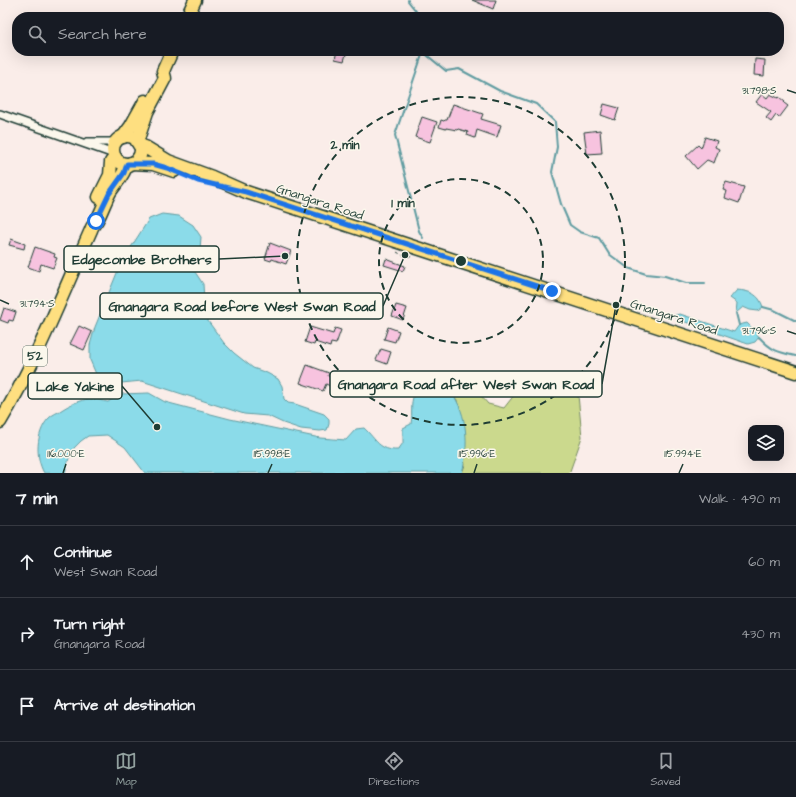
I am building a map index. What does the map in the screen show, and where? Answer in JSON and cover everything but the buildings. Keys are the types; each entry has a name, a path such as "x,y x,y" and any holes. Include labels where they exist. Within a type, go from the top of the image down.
{"main road":[{"path":"189,12 195,0"},
{"name":"52","path":"92,228 90,218 110,175 111,162 117,148 148,96 157,74 163,71 170,56"},
{"name":"52","path":"0,422 42,342 92,228 109,194 129,164 138,158 140,149 138,143 147,112 165,78 163,71"},
{"path":"129,164 120,162 117,148 131,137 138,143"},
{"name":"Gnangara Road","path":"138,143 168,161 212,177 246,192"},
{"name":"Gnangara Road","path":"129,164 152,164 167,168 198,181 246,192 796,372"}],"street":[{"path":"0,114 81,142 117,148"},
{"path":"81,142 117,148"}],"green space":[{"path":"541,379 578,395 582,437 570,471 568,473 462,473 465,465 457,400 449,389 468,381 488,404 504,408 526,380"}],"water":[{"path":"162,214 179,216 193,225 201,237 199,262 193,269 203,284 205,317 224,343 253,368 278,379 282,386 284,399 288,403 324,414 329,419 327,430 320,431 301,429 268,416 244,414 142,381 111,384 96,374 90,360 90,345 95,327 121,263 149,219"},
{"path":"737,290 746,291 753,294 759,299 763,307 758,311 743,307 736,313 737,303 730,298"},
{"path":"680,314 734,332 739,325 747,323 759,337 755,342 748,344 677,319 675,315"},
{"path":"430,381 440,382 445,385 457,401 461,410 466,431 466,452 462,473 145,473 125,447 107,435 88,436 81,441 74,448 69,458 65,473 44,473 39,460 38,445 41,431 48,419 53,415 79,401 94,399 108,402 120,394 149,393 165,402 230,419 320,438 346,440 356,429 364,428 378,444 386,449 398,450 403,443 403,428 411,424 413,397 417,390"}],"waterway":[{"path":"408,0 416,12"},
{"path":"422,56 395,135 419,231 423,238"},
{"path":"428,56 446,71 459,69 500,91 536,104 555,122 557,147 552,172 561,204 570,225 580,232 599,238 609,254 628,268 646,274 665,276 686,283 705,283"},
{"path":"763,307 774,310 796,321"},
{"path":"736,313 739,325"},
{"path":"759,337 776,350 796,356"}],"place":[{"name":"Gnangara Road before West Swan Road","path":"405,255"},
{"name":"Edgecombe Brothers","path":"285,256"},
{"name":"Gnangara Road after West Swan Road","path":"616,305"},
{"name":"Lake Yakine","path":"157,427"}],"route":[{"path":"96,221 109,194 124,173 127,164 152,164 167,168 198,181 246,192 552,291"}]}
